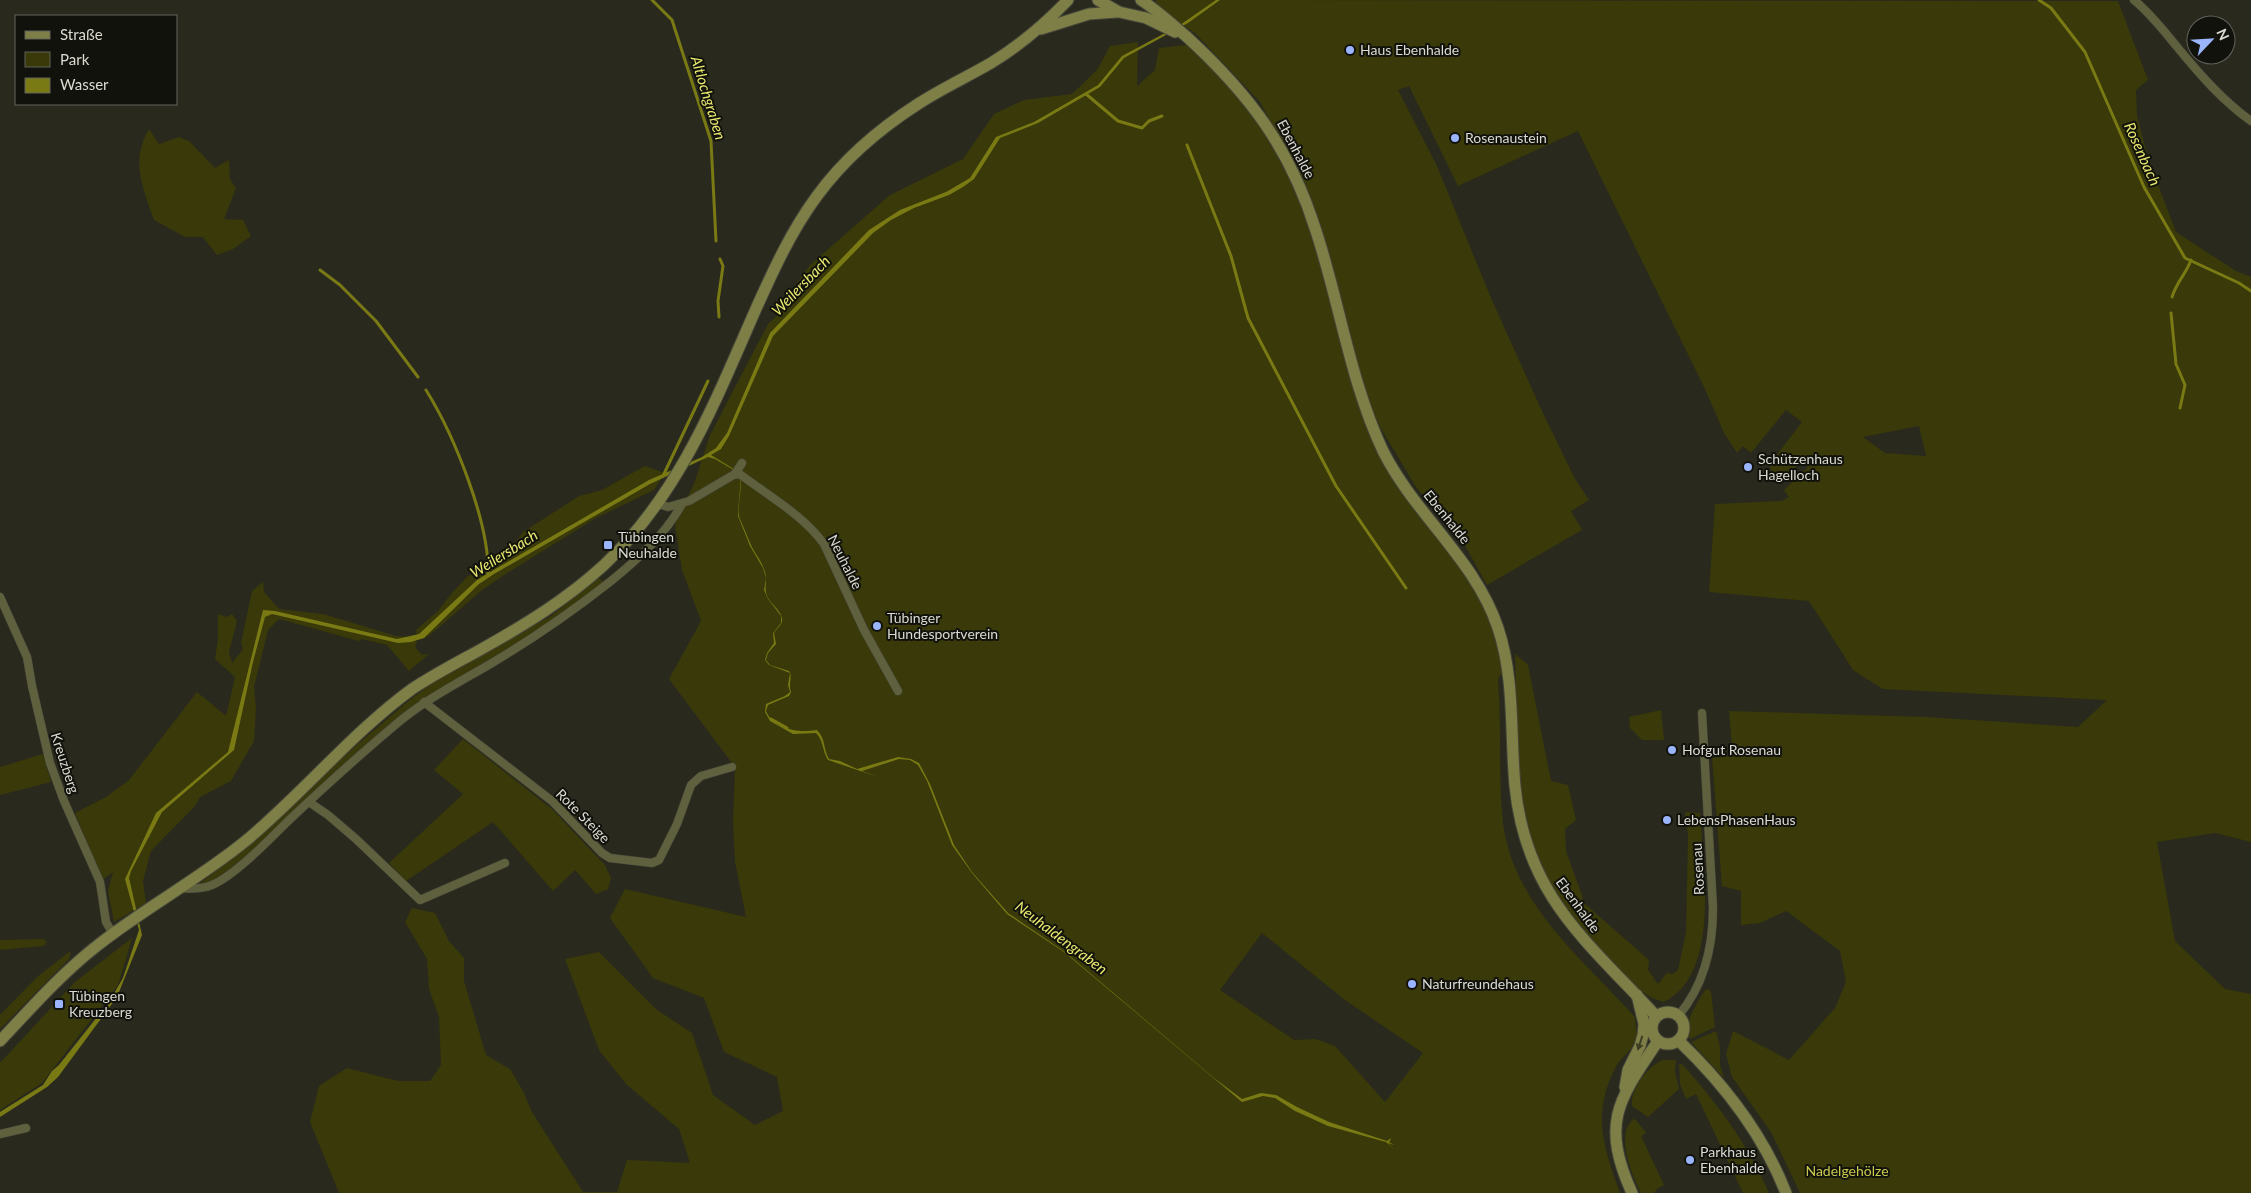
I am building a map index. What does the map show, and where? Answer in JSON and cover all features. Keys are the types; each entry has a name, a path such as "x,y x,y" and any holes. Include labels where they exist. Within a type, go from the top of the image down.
{"street":[{"path":"0,1041 71,968 113,934 182,888 264,825 363,729 401,698 434,676 536,617 578,588 622,548 661,501 699,436 779,260 804,214 833,176 865,144 901,116 924,100 996,60 1032,33 1068,0"},
{"name":"Ebenhalde","path":"1098,0 1119,12 1146,18 1188,39"},
{"name":"Ebenhalde","path":"1142,0 1165,17 1222,70 1248,100 1273,135 1292,169 1317,232 1354,375 1378,439 1403,485 1474,576 1498,627 1509,680 1518,804 1525,840 1534,864 1544,887 1567,921 1656,1016"},
{"path":"2134,0 2154,19 2213,88 2232,107 2251,121"},
{"path":"1032,33 1071,18 1096,13 1119,12"},
{"path":"661,501 668,507 682,504 735,474 742,463"},
{"name":"Neuhalde","path":"735,474 741,475 800,519 819,536 864,630 898,690"},
{"path":"182,888 204,888 222,879 258,849 393,726 424,702 494,662 573,610 635,561 672,521 682,504"},
{"name":"Kreuzberg","path":"0,597 27,657 50,763 100,882 106,922 113,934"},
{"name":"Rote Steige","path":"424,702 552,801 602,853 610,858 652,863 658,860 677,824 692,785 700,776 732,767"},
{"name":"Rosenau","path":"1679,1015 1705,970 1712,934 1713,908 1702,713"},
{"path":"309,802 328,815 356,839 420,900 505,863"},
{"path":"1632,1193 1617,1152 1616,1130 1617,1112 1625,1090 1628,1070 1640,1046 1643,1035 1644,1024 1637,995"},
{"path":"1666,1012 1679,1015 1685,1028 1679,1041 1667,1044 1658,1041 1654,1037 1652,1027 1656,1016 1666,1012"},
{"path":"1625,1090 1658,1041"},
{"path":"1679,1041 1717,1081 1745,1118 1768,1154 1786,1193"},
{"path":"0,1134 26,1128"}],"green space":[{"name":"Nadelgehölze","path":"1157,0 2118,1 2148,80 2136,90 2137,116 2149,161 2176,232 2236,271 2251,277 2251,842 2215,833 2157,842 2175,941 2225,989 2251,994 2251,1193 1800,1193 1771,1132 1732,1077 1726,1054 1733,1031 1789,1060 1835,1008 1846,982 1840,951 1786,911 1760,923 1741,925 1741,891 1722,886 1712,758 1733,756 1729,711 1926,717 2078,727 2107,700 1883,689 1853,670 1809,601 1709,592 1715,504 1782,501 1789,497 1784,490 1808,467 1801,462 1788,474 1774,477 1769,465 1802,422 1786,410 1751,453 1743,446 1737,453 1724,433 1705,389 1578,131 1458,186 1409,86 1398,90 1437,166 1491,298 1541,409 1575,479 1589,500 1571,511 1582,530 1487,585 1463,542 1416,487 1380,427 1354,365 1296,169 1260,102 1195,33 1153,5","holes":["1919,426 1926,456 1885,453 1863,437"]},
{"path":"1138,42 1137,86 1155,70 1159,48 1195,44 1212,60 1292,169 1378,439 1474,576 1507,664 1498,679 1503,823 1510,853 1521,880 1536,906 1573,952 1635,1017 1636,1040 1617,1065 1609,1082 1602,1114 1605,1144 1620,1193 339,1193 310,1122 319,1086 347,1068 398,1081 430,1081 441,1065 439,1017 429,989 427,959 405,922 412,908 435,913 449,941 464,958 464,981 486,1055 510,1069 523,1091 532,1112 583,1192 617,1192 627,1160 690,1163 679,1129 626,1084 599,1050 565,959 599,952 657,1010 692,1033 713,1095 755,1125 783,1111 777,1077 724,1052 704,998 653,978 610,918 625,889 746,917 735,862 733,823 735,767 669,679 701,621 682,570 675,525 695,481 710,435 768,324 781,312 791,291 810,265 890,195 963,159 994,114 1024,100 1072,94 1097,70 1110,46","holes":["1262,933 1345,1000 1423,1053 1385,1102 1335,1046 1316,1039 1294,1040 1220,990"]},
{"path":"149,129 159,144 179,137 189,141 215,168 229,160 230,179 236,188 224,219 243,220 251,236 233,249 217,255 203,237 185,237 154,220 140,175 139,163 143,141"},
{"path":"645,466 665,473 654,490 596,518 507,573 482,590 430,635 422,639 417,635 416,630 438,611 467,577 486,566 494,556 515,543 523,532 579,496 602,490"},
{"path":"599,578 604,583 556,618 473,671 410,708 246,856 218,878 198,885 245,848 330,768 429,685 551,616"},
{"path":"263,582 264,592 279,609 323,614 396,636 409,637 417,642 415,647 422,655 429,654 409,671 387,645 362,639 359,641 279,619 268,630 254,687 256,709 254,741 231,781 200,797 195,806 151,851 143,881 146,903 114,922 108,891 113,872 102,880 75,813 106,797 129,780 197,692 226,716 235,677 215,659 218,639 218,614 227,617 232,614 237,621 229,652 232,663 243,649 241,643 252,591"},
{"path":"1515,654 1528,665 1551,781 1568,785 1576,820 1565,829 1566,851 1585,904 1649,960 1648,970 1658,984 1667,973 1673,974 1678,970 1686,932 1688,836 1685,812 1700,813 1705,889 1705,917 1701,944 1694,968 1682,988 1664,1002 1647,995 1625,976 1565,909 1546,878 1535,852 1522,796 1517,739"},
{"path":"1661,710 1664,740 1642,740 1630,728 1629,717"},
{"path":"463,739 552,809 605,865 611,878 608,889 596,894 575,870 553,891 493,822 406,881 389,863 463,794 434,770"},
{"path":"43,754 51,782 0,795 0,767"},
{"path":"132,938 118,985 42,1083 0,1110 0,1063 75,982"},
{"path":"43,939 47,942 44,946 0,950 0,940"},
{"path":"69,952 71,953 69,959 0,1029 0,1015 37,977"},
{"path":"1708,989 1711,992 1715,1027 1690,1039 1688,1033 1689,1020 1705,990"},
{"path":"1716,1031 1720,1047 1720,1065 1724,1078 1691,1042"},
{"path":"1663,1060 1676,1060 1675,1072 1679,1089 1648,1117 1632,1106 1632,1099 1641,1079 1652,1067"},
{"path":"1679,1064 1682,1064 1695,1079 1731,1125 1761,1175 1769,1193 1743,1193 1696,1094 1686,1099 1680,1084"},
{"path":"1632,1119 1636,1120 1646,1133 1641,1136 1664,1185 1654,1193 1641,1193 1629,1162 1625,1138 1626,1130"}],"water":[{"path":"1216,0 1220,0 1188,23 1124,58 1100,87 1038,123 1000,138 974,179 963,187 949,195 914,208 891,220 873,233 773,336 729,436 721,449 711,455 738,472 708,457 650,484 494,574 479,584 424,638 411,642 398,643 272,614 265,617 234,750 162,812 131,871 129,878 142,935 117,997 58,1077 47,1087 0,1117 0,1112 43,1085 52,1071 59,1065 109,1002 123,978 139,930 125,879 156,813 228,752 263,610 275,611 397,639 419,634 477,580 649,480 702,457 716,448 727,433 770,333 869,230 900,210 946,192 970,178 996,137 1034,122 1098,85 1122,56 1180,25"},
{"path":"739,476 741,482 740,519 751,545 764,568 766,578 763,568 750,546 738,516"},
{"path":"766,578 768,598 781,615 782,621 781,624 774,633 776,644 768,653 766,660 770,665 790,673 769,665 765,660 767,653 774,643 773,633 781,623 781,616 768,599 764,590"},
{"path":"790,673 791,692 789,696 768,705 766,711 775,722 788,729 817,730 822,737 829,759 840,761 857,769 898,757 911,759 919,763 930,784 954,845 972,872 1008,913 1065,952 1214,1078 1242,1099 1261,1093 1276,1095 1329,1122 1387,1141 1391,1138 1389,1142 1394,1145 1388,1143 1394,1149 1386,1142 1328,1126 1295,1111 1275,1098 1263,1096 1242,1102 1064,952 1007,914 972,873 952,845 927,781 918,765 910,760 899,759 862,771 878,777 828,760 816,733 793,734 770,721 765,712 766,704 790,692 788,685"}],"waterway":[{"name":"Altlochgraben","path":"652,0 672,20 711,141 716,241"},
{"name":"Rosenbach","path":"2039,0 2051,8 2085,52 2144,187 2185,258 2239,283 2251,291"},
{"path":"1086,94 1118,121 1142,128 1149,121 1162,116"},
{"path":"1187,145 1231,256 1248,318 1336,486 1406,588"},
{"name":"Altlochgraben","path":"719,317 718,301 723,266 720,259"},
{"path":"2172,297 2191,260"},
{"path":"320,270 340,285 376,321 418,377"},
{"path":"2171,313 2176,364 2185,385 2180,408"},
{"name":"Altlochgraben","path":"663,476 708,381"},
{"name":"Weilersbach","path":"426,390 448,431 477,505 487,554 488,575"},
{"name":"Neuhaldengraben","path":"771,719 787,728"}],"place":[{"name":"Haus Ebenhalde","path":"1350,50"},
{"name":"Rosenaustein","path":"1455,138"},
{"name":"Schützenhaus Hagelloch","path":"1748,467"},
{"name":"Tübingen Neuhalde","path":"608,545"},
{"name":"Tübinger Hundesportverein","path":"877,626"},
{"name":"Hofgut Rosenau","path":"1672,750"},
{"name":"LebensPhasenHaus","path":"1667,820"},
{"name":"Naturfreundehaus","path":"1412,984"},
{"name":"Tübingen Kreuzberg","path":"59,1004"},
{"name":"Parkhaus Ebenhalde","path":"1690,1160"}]}
